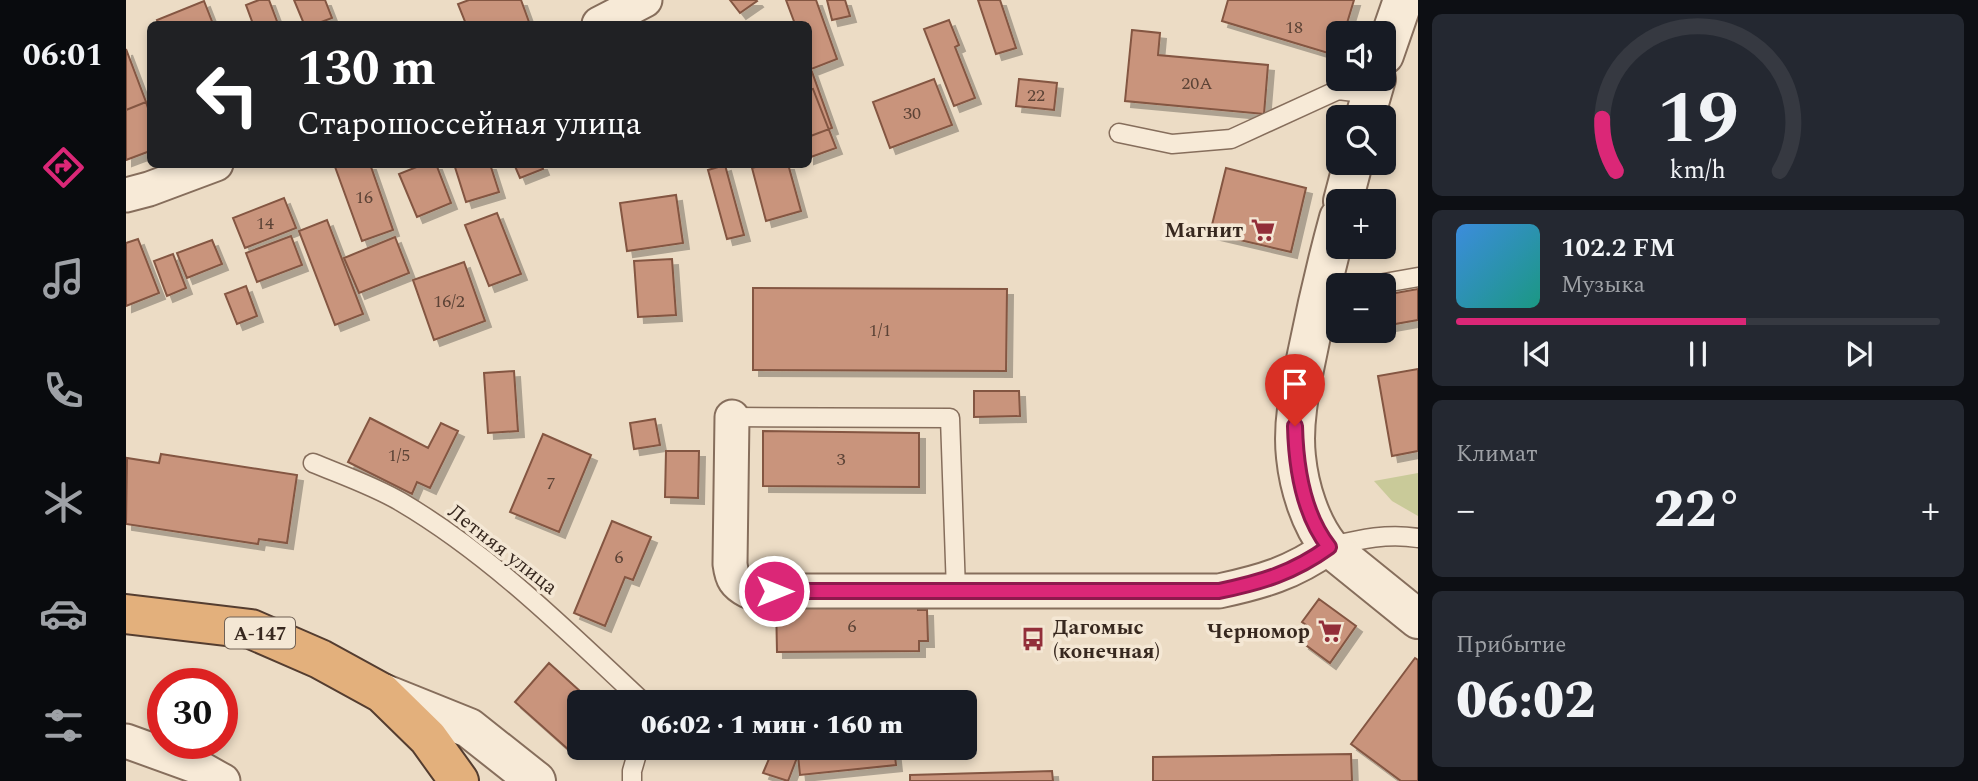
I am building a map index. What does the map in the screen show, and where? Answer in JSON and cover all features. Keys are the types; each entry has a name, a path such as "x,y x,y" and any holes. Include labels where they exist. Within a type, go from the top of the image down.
{"highway":[{"name":"А-147","path":"126,614 251,629 320,659 382,693 428,737 459,781"}],"street":[{"path":"605,21 645,0"},
{"path":"1396,21 1403,0"},
{"path":"126,195 205,168"},
{"path":"1332,259 1324,307 1298,403 1295,426 1296,457 1303,490 1320,536 1329,547 1418,619"},
{"path":"732,417 730,564 732,578 738,586 748,591 1219,591 1265,581 1313,559 1329,547"},
{"path":"382,693 469,728 536,781"},
{"path":"126,741 198,767 223,781"}],"lane":[{"path":"1119,133 1172,144 1231,139 1338,90 1370,97"},
{"path":"1396,281 1418,277"},
{"path":"732,417 950,418 956,591"},
{"name":"Летняя улица","path":"313,463 399,501 454,537 539,605 630,690"},
{"path":"1329,547 1370,537 1400,535 1418,538"},
{"path":"632,781 635,760"}],"green space":[{"path":"1418,473 1418,516 1392,501 1374,481"}],"building":[{"path":"259,0 269,0 277,21 252,21 246,5"},
{"path":"294,0 325,0 332,18 324,21 303,21"},
{"path":"469,0 521,0 529,21 465,21 458,4"},
{"path":"730,0 756,0 757,1 740,13"},
{"path":"786,0 816,0 837,59 812,69 812,21 794,21"},
{"path":"827,0 845,0 850,16 832,20"},
{"path":"978,0 1000,0 1016,48 996,54"},
{"path":"1228,0 1354,0 1348,21 1326,21 1326,52 1222,21"},
{"path":"204,1 212,21 158,21"},
{"path":"949,20 959,45 955,47 975,98 954,106 924,29"},
{"path":"1132,30 1160,33 1158,55 1268,65 1264,114 1125,101"},
{"path":"126,49 146,102 126,110"},
{"path":"812,72 832,128 812,136"},
{"path":"934,79 952,125 890,148 873,102"},
{"path":"1019,79 1057,83 1054,110 1016,106"},
{"path":"812,89 836,148 812,157"},
{"path":"146,102 147,105 147,152 126,160 126,110"},
{"path":"335,168 371,168 393,230 362,241"},
{"path":"414,168 438,168 451,203 417,217 399,174"},
{"path":"455,168 491,168 499,192 466,202"},
{"path":"516,168 543,168 543,169 520,178"},
{"path":"726,168 744,235 727,239 708,170"},
{"path":"752,168 789,168 801,211 766,221"},
{"path":"1226,168 1306,188 1291,252 1210,233"},
{"path":"676,195 683,243 627,251 620,203"},
{"path":"284,198 296,228 245,248 233,218"},
{"path":"497,213 521,274 489,286 465,225"},
{"path":"327,220 363,314 335,325 299,231"},
{"path":"291,236 302,265 257,282 246,253"},
{"path":"395,237 409,273 359,293 344,258"},
{"path":"138,239 159,293 126,306 126,243"},
{"path":"212,240 222,264 187,278 177,253"},
{"path":"173,254 186,288 167,296 154,261"},
{"path":"672,259 676,315 638,317 634,261"},
{"path":"464,262 485,321 434,340 413,280"},
{"path":"246,286 257,316 237,324 225,294"},
{"path":"753,288 1007,289 1006,371 753,370"},
{"path":"1418,289 1418,320 1396,324 1396,293"},
{"path":"1418,369 1418,451 1392,456 1378,376"},
{"path":"514,371 518,431 488,433 484,373"},
{"path":"974,391 1019,391 1020,416 974,417"},
{"path":"370,418 428,448 441,423 458,431 430,488 417,482 412,494 348,462"},
{"path":"655,419 660,445 634,449 630,423"},
{"path":"763,431 919,433 919,487 763,486"},
{"path":"543,434 591,455 559,532 510,512"},
{"path":"666,451 699,451 698,498 665,497"},
{"path":"161,454 297,475 287,543 259,539 258,544 126,524 127,458 159,463"},
{"path":"612,521 651,537 633,580 625,577 605,626 574,613"},
{"path":"1319,599 1356,626 1330,663 1303,643 1309,635 1302,631 1306,625 1302,622"},
{"path":"918,600 918,610 927,610 928,641 919,641 919,651 777,652 776,601"},
{"path":"1415,658 1418,660 1418,781 1401,781 1351,744"},
{"path":"549,663 579,690 567,690 567,748 515,702"},
{"path":"1351,754 1352,781 1153,781 1153,757"},
{"path":"768,760 796,760 788,781 763,773"},
{"path":"798,760 895,760 896,765 800,775"},
{"path":"1052,771 1053,781 910,781 910,775"}],"place":[{"name":"Магнит","path":"1263,230"},
{"name":"Черномор","path":"1330,631"},
{"name":"Дагомыс (конечная)","path":"1033,639"}],"route":[{"path":"774,591 1219,591 1265,581 1313,559 1329,547 1320,536 1303,490 1296,457 1295,426"}]}
